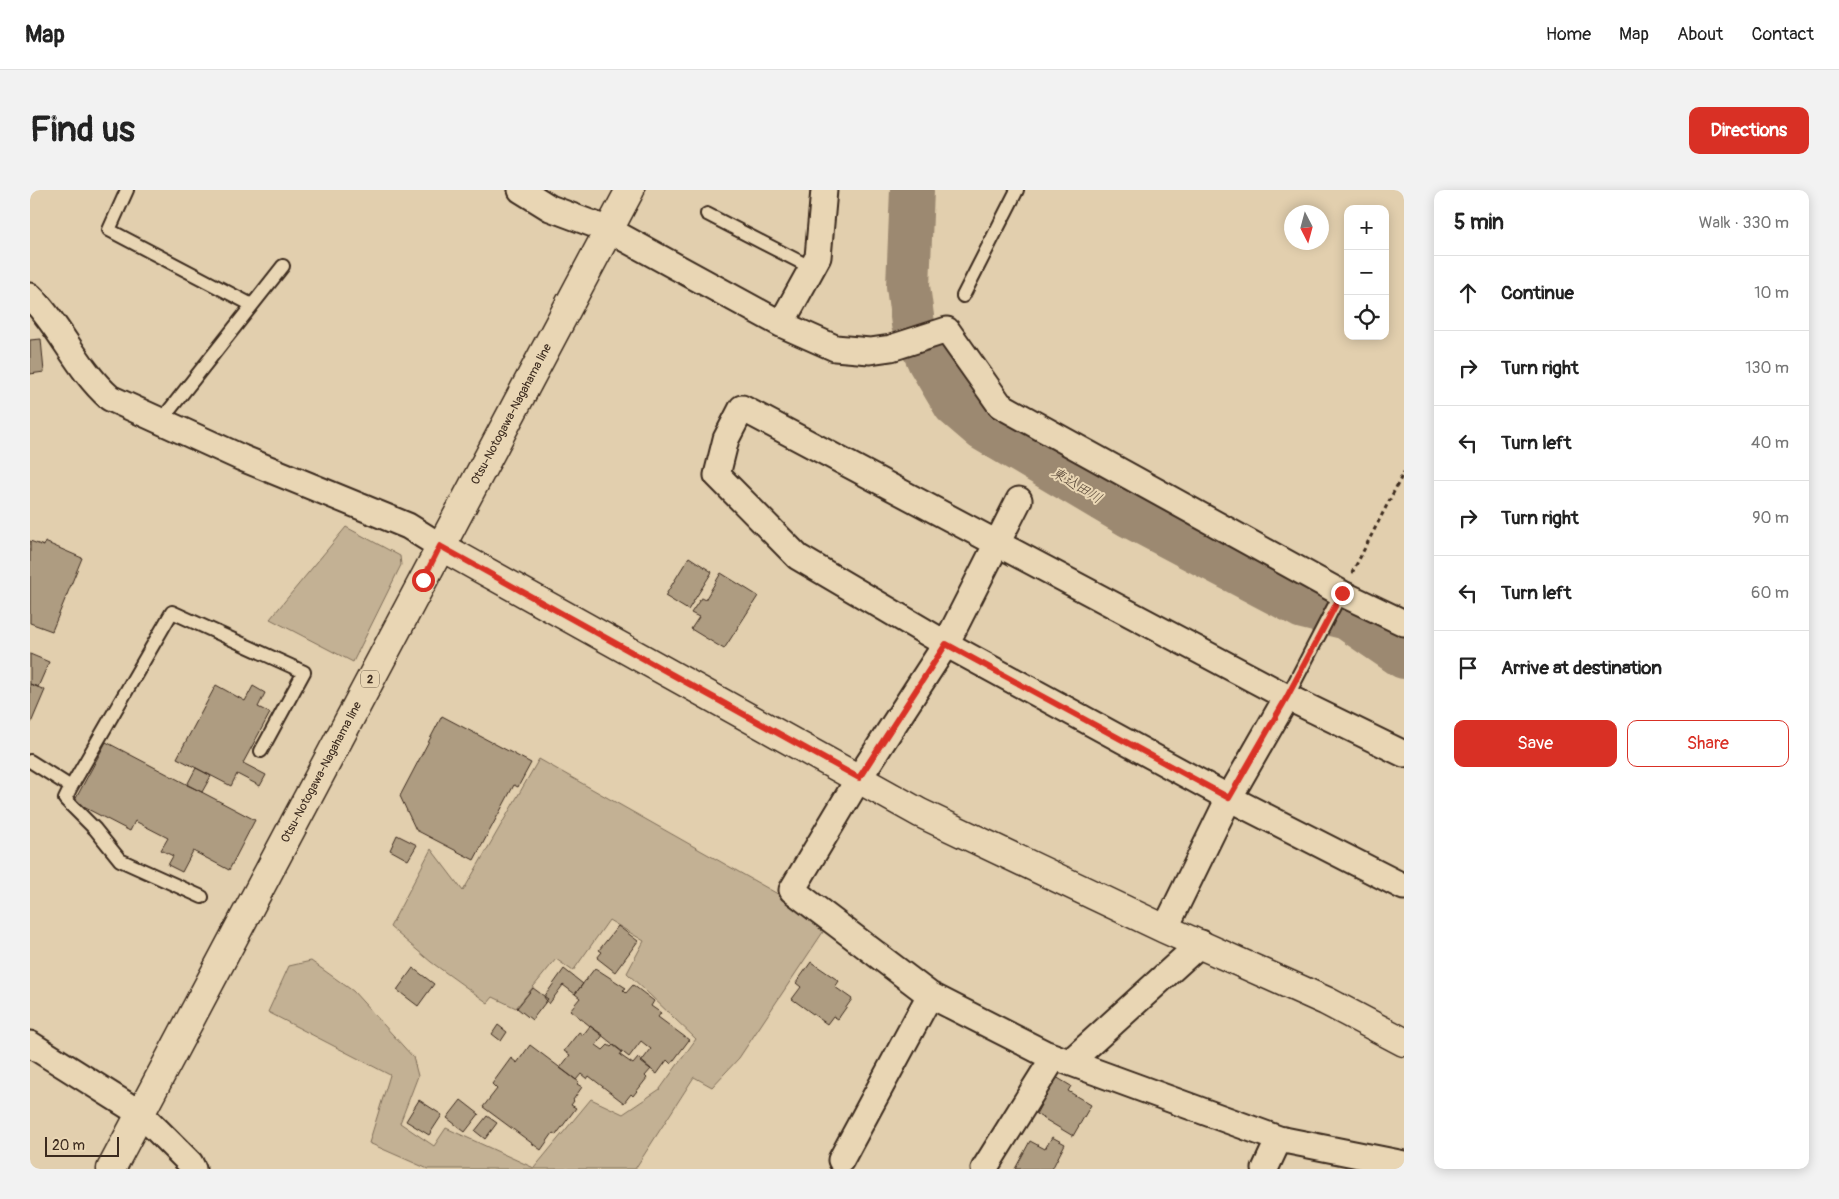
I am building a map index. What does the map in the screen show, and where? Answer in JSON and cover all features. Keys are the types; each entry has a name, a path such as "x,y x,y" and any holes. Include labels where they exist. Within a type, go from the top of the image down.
{"main road":[{"name":"Otsu-Notogawa-Nagahama line","path":"111,1169 630,190"},
{"path":"440,546 920,813 1165,929 1201,943 1326,1001 1404,1042"}],"street":[{"path":"521,190 550,208 609,230 781,324 835,348 870,351 891,348 947,330 1000,405 1340,597 1404,623"},
{"path":"781,324 818,257 824,190"},
{"path":"30,296 48,314 96,385 110,398 160,422 408,526 440,546"},
{"path":"1404,754 1287,697 742,408 726,438 717,475 798,557 946,644 1229,798 1404,887"},
{"path":"1019,500 946,644 859,778 792,890 930,995 1062,1059 1279,1139 1404,1164"},
{"path":"1165,929 1229,798 1287,697"},
{"path":"984,1169 1062,1059 1201,943"},
{"path":"844,1166 930,995"},
{"path":"30,1044 141,1114 190,1163 193,1169"},
{"path":"1265,1169 1279,1139"}],"lane":[{"path":"127,190 109,230 252,305"},
{"path":"963,296 1017,190"},
{"path":"707,214 812,268"},
{"path":"160,422 283,266"},
{"path":"1287,697 1340,597"},
{"path":"202,897 120,860 95,829 65,800 172,612 304,672 261,751"},
{"path":"30,761 71,787"}],"path":[{"path":"1340,597 1404,472"}],"shaded area":[{"path":"346,527 400,556 401,565 353,662 270,619"},
{"path":"539,759 829,923 739,1058 712,1087 694,1077 635,1169 428,1169 369,1143 390,1075 268,1012 289,966 311,961 353,991 413,1057 418,1076 400,1123 434,1146 446,1128 534,1168 591,1099 623,1114 660,1089 696,1039 627,973 644,941 609,920 573,971 556,959 516,1008 493,997 488,1003 431,962 390,927 431,849 463,891"}],"building":[{"path":"41,339 44,372 30,374 30,340"},
{"path":"30,541 44,546 45,542 82,558 52,631 30,623"},
{"path":"689,557 712,572 688,610 665,596"},
{"path":"721,573 758,596 724,649 691,629 699,617 691,613 701,598 705,600"},
{"path":"30,654 49,662 38,687 30,684"},
{"path":"30,684 45,690 31,723 30,722"},
{"path":"216,685 245,701 253,686 265,693 258,707 270,713 243,763 266,775 260,786 237,774 231,786 177,758"},
{"path":"442,716 531,763 518,787 514,785 474,860 416,830 400,796"},
{"path":"106,742 255,820 229,870 193,851 182,872 168,865 173,856 161,850 168,838 135,821 130,831 74,802"},
{"path":"196,768 211,776 202,792 187,785"},
{"path":"397,835 417,845 408,860 390,850"},
{"path":"618,926 638,941 615,972 597,958 602,952 599,950"},
{"path":"811,962 839,981 835,987 852,999 838,1019 833,1016 827,1024 792,999 801,987 796,983"},
{"path":"413,968 434,984 418,1006 397,990"},
{"path":"595,968 626,988 623,990 626,993 633,985 654,1001 651,1006 661,1013 658,1017 689,1040 671,1064 667,1060 657,1074 641,1062 651,1049 641,1041 629,1057 570,1010 580,998 575,994"},
{"path":"564,969 583,984 575,994 563,985 549,1004 544,997"},
{"path":"533,988 548,999 532,1020 517,1008"},
{"path":"498,1025 507,1032 501,1041 492,1034"},
{"path":"590,1026 603,1035 596,1045 603,1050 608,1045 611,1047 613,1045 622,1052 620,1055 633,1064 638,1058 651,1069 645,1076 647,1078 633,1096 631,1094 624,1103 589,1076 587,1079 581,1074 576,1080 560,1068 570,1055 564,1051 579,1032 583,1035"},
{"path":"530,1045 579,1082 577,1084 582,1087 571,1105 576,1108 556,1135 553,1133 541,1150 483,1107 497,1089 492,1084 511,1058 517,1063"},
{"path":"1051,1074 1071,1086 1068,1091 1091,1105 1073,1136 1036,1114 1041,1105 1034,1101"},
{"path":"419,1100 442,1115 429,1135 406,1121"},
{"path":"461,1100 479,1114 465,1132 447,1118"},
{"path":"487,1116 497,1123 485,1139 475,1131"},
{"path":"1052,1137 1065,1144 1052,1169 1015,1169 1030,1141 1045,1149"}],"waterway":[{"name":"東込田川","path":"912,190 908,286 913,324 929,361 955,405 983,429 1130,516 1303,607 1347,618 1404,657"}],"route":[{"path":"423,580 440,546 859,778 946,644 1229,798 1287,697 1342,593"}]}
